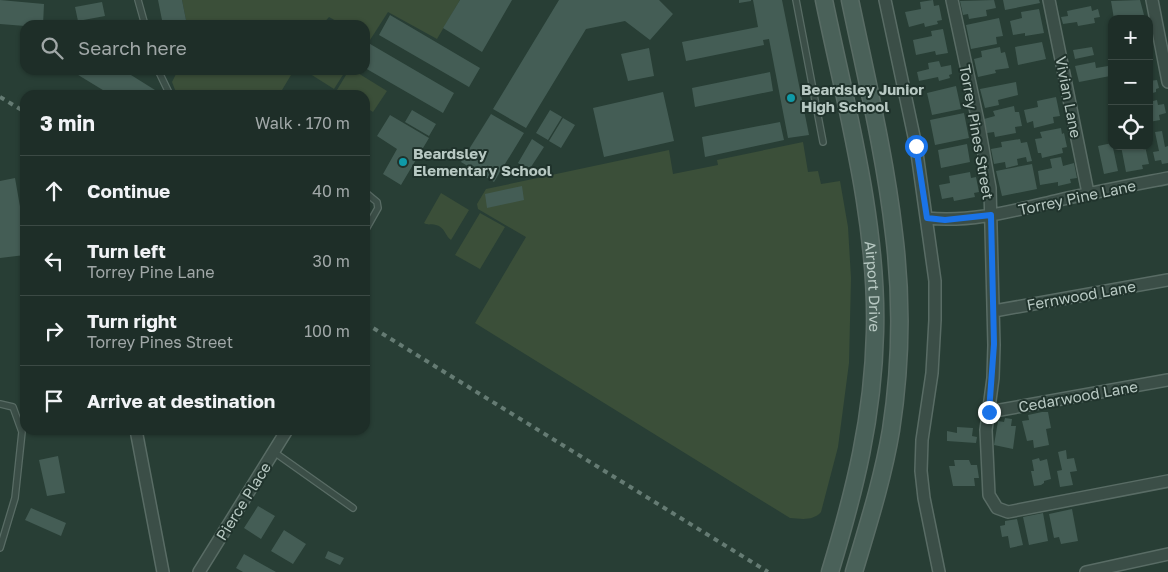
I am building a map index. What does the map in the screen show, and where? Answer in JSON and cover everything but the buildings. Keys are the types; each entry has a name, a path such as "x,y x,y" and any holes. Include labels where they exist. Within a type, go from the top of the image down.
{"main road":[{"name":"Airport Drive","path":"824,0 865,199 874,273 876,330 872,384 863,449 852,496 830,572"},
{"name":"Airport Drive","path":"850,0 892,218 897,258 899,317 898,366 891,430 877,496 854,572"}],"street":[{"path":"885,0 916,146 935,281 932,372 922,440 921,471 924,498 939,572"},
{"name":"Torrey Pines Street","path":"952,0 990,188 994,311 993,378 986,430 990,495 997,508 1008,512 1168,481"},
{"name":"Vivian Lane","path":"1049,0 1088,194"},
{"path":"1152,0 1168,82"},
{"name":"Torrey Pine Lane","path":"927,218 945,220 991,215 1168,178"},
{"name":"Fernwood Lane","path":"994,311 1168,280"},
{"name":"Cedarwood Lane","path":"989,412 1168,380"},
{"path":"137,435 163,572"},
{"name":"Pierce Place","path":"199,572 285,435"},
{"path":"1086,572 1168,554"}],"lane":[{"path":"138,0 143,20"},
{"path":"796,0 823,142"},
{"path":"160,75 168,90"},
{"path":"370,196 377,202 378,208 370,222"},
{"path":"0,404 13,407 20,426"},
{"path":"0,548 15,498 22,435"},
{"path":"274,452 353,508"}],"green space":[{"path":"182,0 460,0 437,39 388,12 370,40 370,20 334,20 329,17 326,20 186,20"},
{"path":"176,75 291,75 282,90 175,90 172,82"},
{"path":"312,75 343,75 334,89"},
{"path":"346,75 361,75 387,91 373,112 370,110 370,90 337,90"},
{"path":"803,142 808,172 818,171 821,184 840,181 848,227 851,278 849,363 838,447 821,512 814,517 803,519 790,518 475,323 526,237 478,209 477,204 486,189 669,150 673,174 718,165 717,160"},
{"path":"441,193 469,210 451,240 439,226 424,223"},
{"path":"480,213 505,227 480,269 455,255"}],"railway":[{"path":"0,97 20,109"},
{"path":"370,326 768,572"}],"place":[{"name":"Beardsley Junior High School","path":"791,98"},
{"name":"Beardsley Elementary School","path":"403,162"}],"route":[{"path":"916,146 927,218 945,220 991,215 994,344 989,412"}]}
